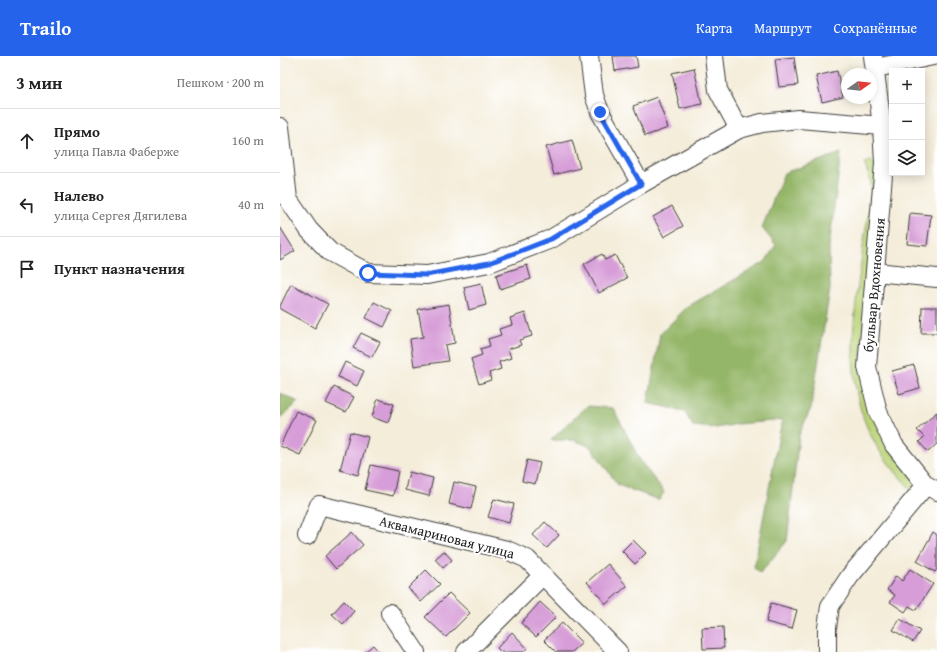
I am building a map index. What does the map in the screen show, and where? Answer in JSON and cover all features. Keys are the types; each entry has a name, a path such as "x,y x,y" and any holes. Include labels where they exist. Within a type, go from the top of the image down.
{"street":[{"path":"589,56 594,95 600,112 641,184"},
{"path":"714,56 718,90 739,129"},
{"path":"875,62 934,56"},
{"name":"бульвар Вдохновения","path":"875,62 882,126 884,163 867,367 878,412 894,445 931,488"},
{"path":"280,127 288,199 309,230 330,252 368,273 426,275 489,263 551,239 641,184 739,129 762,123 799,119 882,126"},
{"path":"875,272 937,278"},
{"path":"827,652 827,628 830,606 850,576 931,488"},
{"name":"Аквамариновая улица","path":"307,536 319,505 507,550 527,559 618,652"},
{"path":"466,652 543,575"},
{"path":"390,613 416,652"}],"green space":[{"path":"841,153 829,247 830,289 811,408 799,435 787,541 760,573 754,567 782,420 737,424 716,428 693,426 684,411 648,403 660,334 687,307 765,262 776,245 762,228 784,173"},
{"path":"870,161 874,163 878,169 861,356 916,485 912,491 888,463 876,445 865,422 858,398 854,373 854,323 871,192 870,180 864,163"},
{"path":"280,393 298,402 280,419"},
{"path":"587,406 613,408 641,462 664,492 659,500 618,485 591,447 574,440 551,440"}],"building":[{"path":"613,56 636,56 638,67 615,71"},
{"path":"794,57 798,85 779,87 775,59"},
{"path":"694,68 702,104 680,109 672,73"},
{"path":"837,71 841,88 841,97 822,102 816,76"},
{"path":"657,97 668,128 645,136 633,106"},
{"path":"572,140 580,168 554,175 546,147"},
{"path":"672,206 683,226 664,237 653,217"},
{"path":"910,213 931,215 927,246 907,244"},
{"path":"280,227 295,251 280,260"},
{"path":"602,254 605,260 615,255 627,278 599,293 584,264"},
{"path":"527,265 531,279 500,289 496,275"},
{"path":"481,283 486,305 469,310 464,287"},
{"path":"291,284 328,304 315,328 280,309 280,306"},
{"path":"374,302 392,311 384,327 366,318"},
{"path":"449,304 455,343 445,345 448,361 414,366 410,339 423,337 418,309"},
{"path":"922,307 937,307 937,333 921,333"},
{"path":"525,313 532,336 519,340 521,345 508,349 511,358 499,362 501,369 489,373 491,380 479,384 471,359 482,355 480,349 490,346 488,339 501,335 499,329 512,325 510,318"},
{"path":"361,333 380,342 372,357 353,348"},
{"path":"345,362 364,371 357,386 338,377"},
{"path":"914,365 920,388 899,394 892,371"},
{"path":"334,387 354,397 346,412 326,403"},
{"path":"378,399 394,404 388,423 372,417"},
{"path":"296,411 317,420 300,455 280,446"},
{"path":"937,412 937,444 928,452 919,442 924,437 917,430"},
{"path":"350,432 368,437 358,475 340,470"},
{"path":"527,460 540,463 535,484 522,481"},
{"path":"371,465 398,471 393,496 365,490"},
{"path":"409,472 433,478 429,496 405,490"},
{"path":"454,482 476,487 471,509 449,504"},
{"path":"494,499 514,504 509,523 488,517"},
{"path":"545,522 559,535 547,548 533,535"},
{"path":"352,532 363,545 336,569 325,556"},
{"path":"933,532 937,535 937,569 935,572 917,561"},
{"path":"633,540 646,553 635,564 622,551"},
{"path":"444,551 452,560 443,568 435,559"},
{"path":"608,564 627,586 606,604 587,582"},
{"path":"910,569 933,584 916,610 909,606 905,612 890,602 895,595 887,590 896,576 902,581"},
{"path":"426,570 440,584 421,602 408,588"},
{"path":"449,593 470,613 446,637 425,617"},
{"path":"344,601 354,611 343,624 332,614"},
{"path":"540,602 556,617 536,637 521,623"},
{"path":"771,603 797,610 792,629 766,622"},
{"path":"900,619 920,631 913,642 893,630"},
{"path":"562,623 582,643 572,652 556,652 544,640"},
{"path":"723,627 724,648 703,649 702,628"},
{"path":"512,632 527,648 523,652 501,652 497,648"},
{"path":"373,645 379,652 365,652"}],"route":[{"path":"368,273 426,275 489,263 551,239 641,184 600,112"}]}
